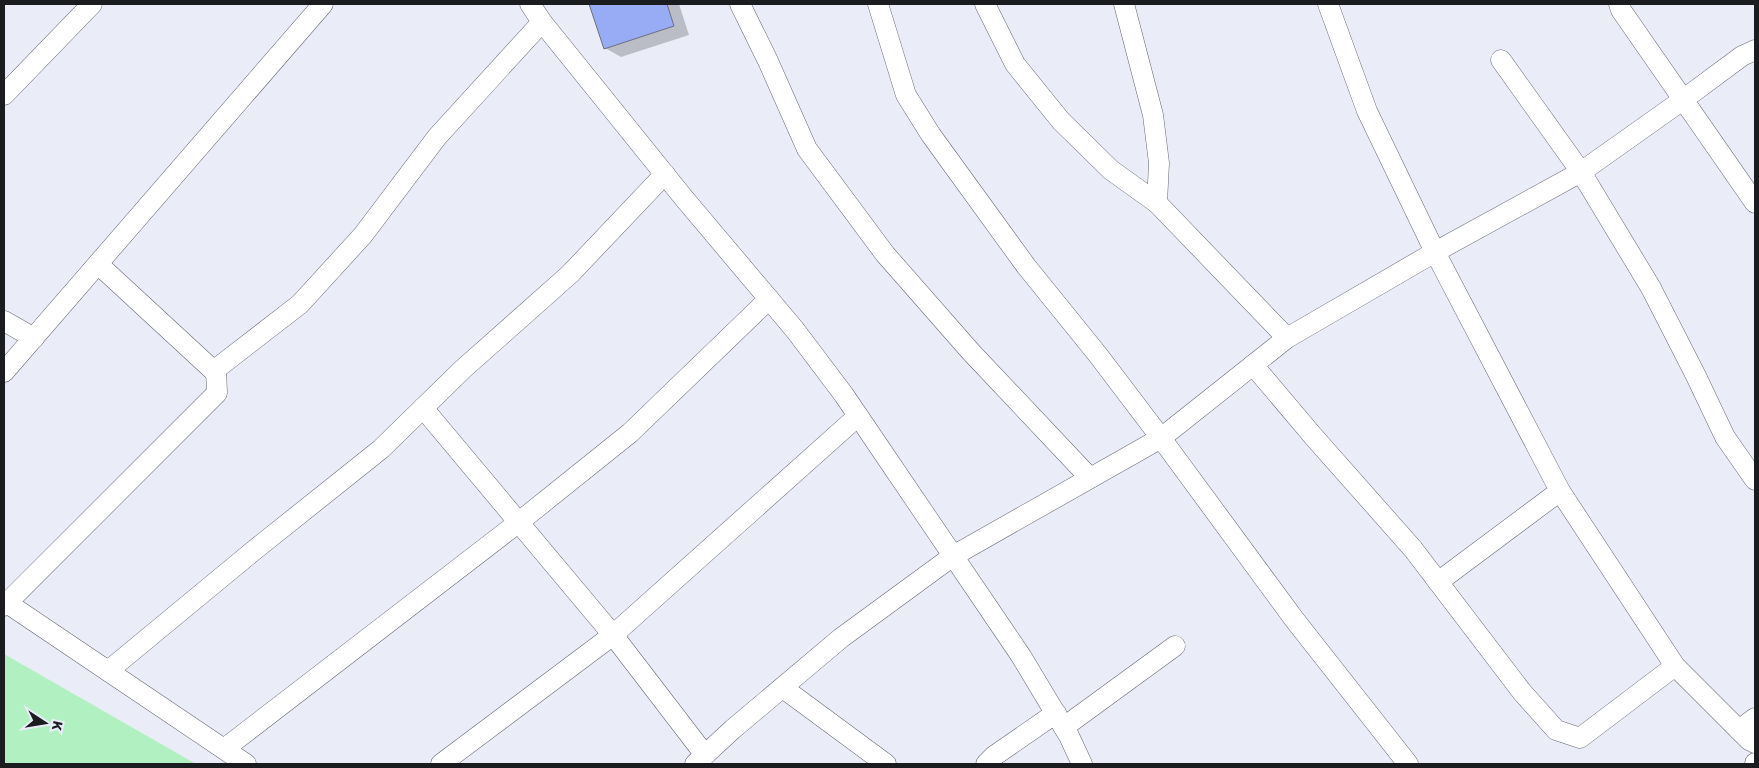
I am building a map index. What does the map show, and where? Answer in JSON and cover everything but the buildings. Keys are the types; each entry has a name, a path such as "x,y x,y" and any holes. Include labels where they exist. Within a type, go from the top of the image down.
{"street":[{"path":"4,95 92,4"},
{"path":"4,372 323,4"},
{"path":"530,4 542,22 665,174 795,330 858,416 1022,656 1060,720 1082,764"},
{"path":"740,4 768,61 807,149 885,254 972,352 1090,478"},
{"path":"878,4 906,96 931,135 1026,266 1098,355 1161,438 1294,620 1408,764"},
{"path":"985,4 1015,64 1061,120 1111,170 1157,203 1287,338"},
{"path":"1124,4 1153,115 1159,163 1157,203"},
{"path":"1328,4 1366,111 1435,252 1560,491 1675,666 1749,740 1755,743"},
{"path":"1619,4 1621,10 1755,202"},
{"path":"246,764 5,603 217,393 216,369 300,304 363,235 437,137 542,22"},
{"path":"423,408 614,635 700,760 841,638 953,556 1161,438 1287,338 1435,252 1581,172 1742,56 1755,50"},
{"path":"1500,60 1581,172 1651,288 1725,437 1755,480"},
{"path":"108,671 381,449 463,369 570,274 665,174"},
{"path":"98,264 216,373"},
{"path":"224,749 519,522 630,433 769,299"},
{"path":"4,321 34,338"},
{"path":"1253,365 1412,549 1522,692 1556,730 1580,738 1675,666"},
{"path":"441,764 614,635 858,416"},
{"path":"1438,582 1560,491"},
{"path":"986,764 994,756 1060,720 1175,646"},
{"path":"783,688 886,764"},
{"path":"1739,730 1755,718"}],"green space":[{"path":"4,654 196,764 4,764"}]}
